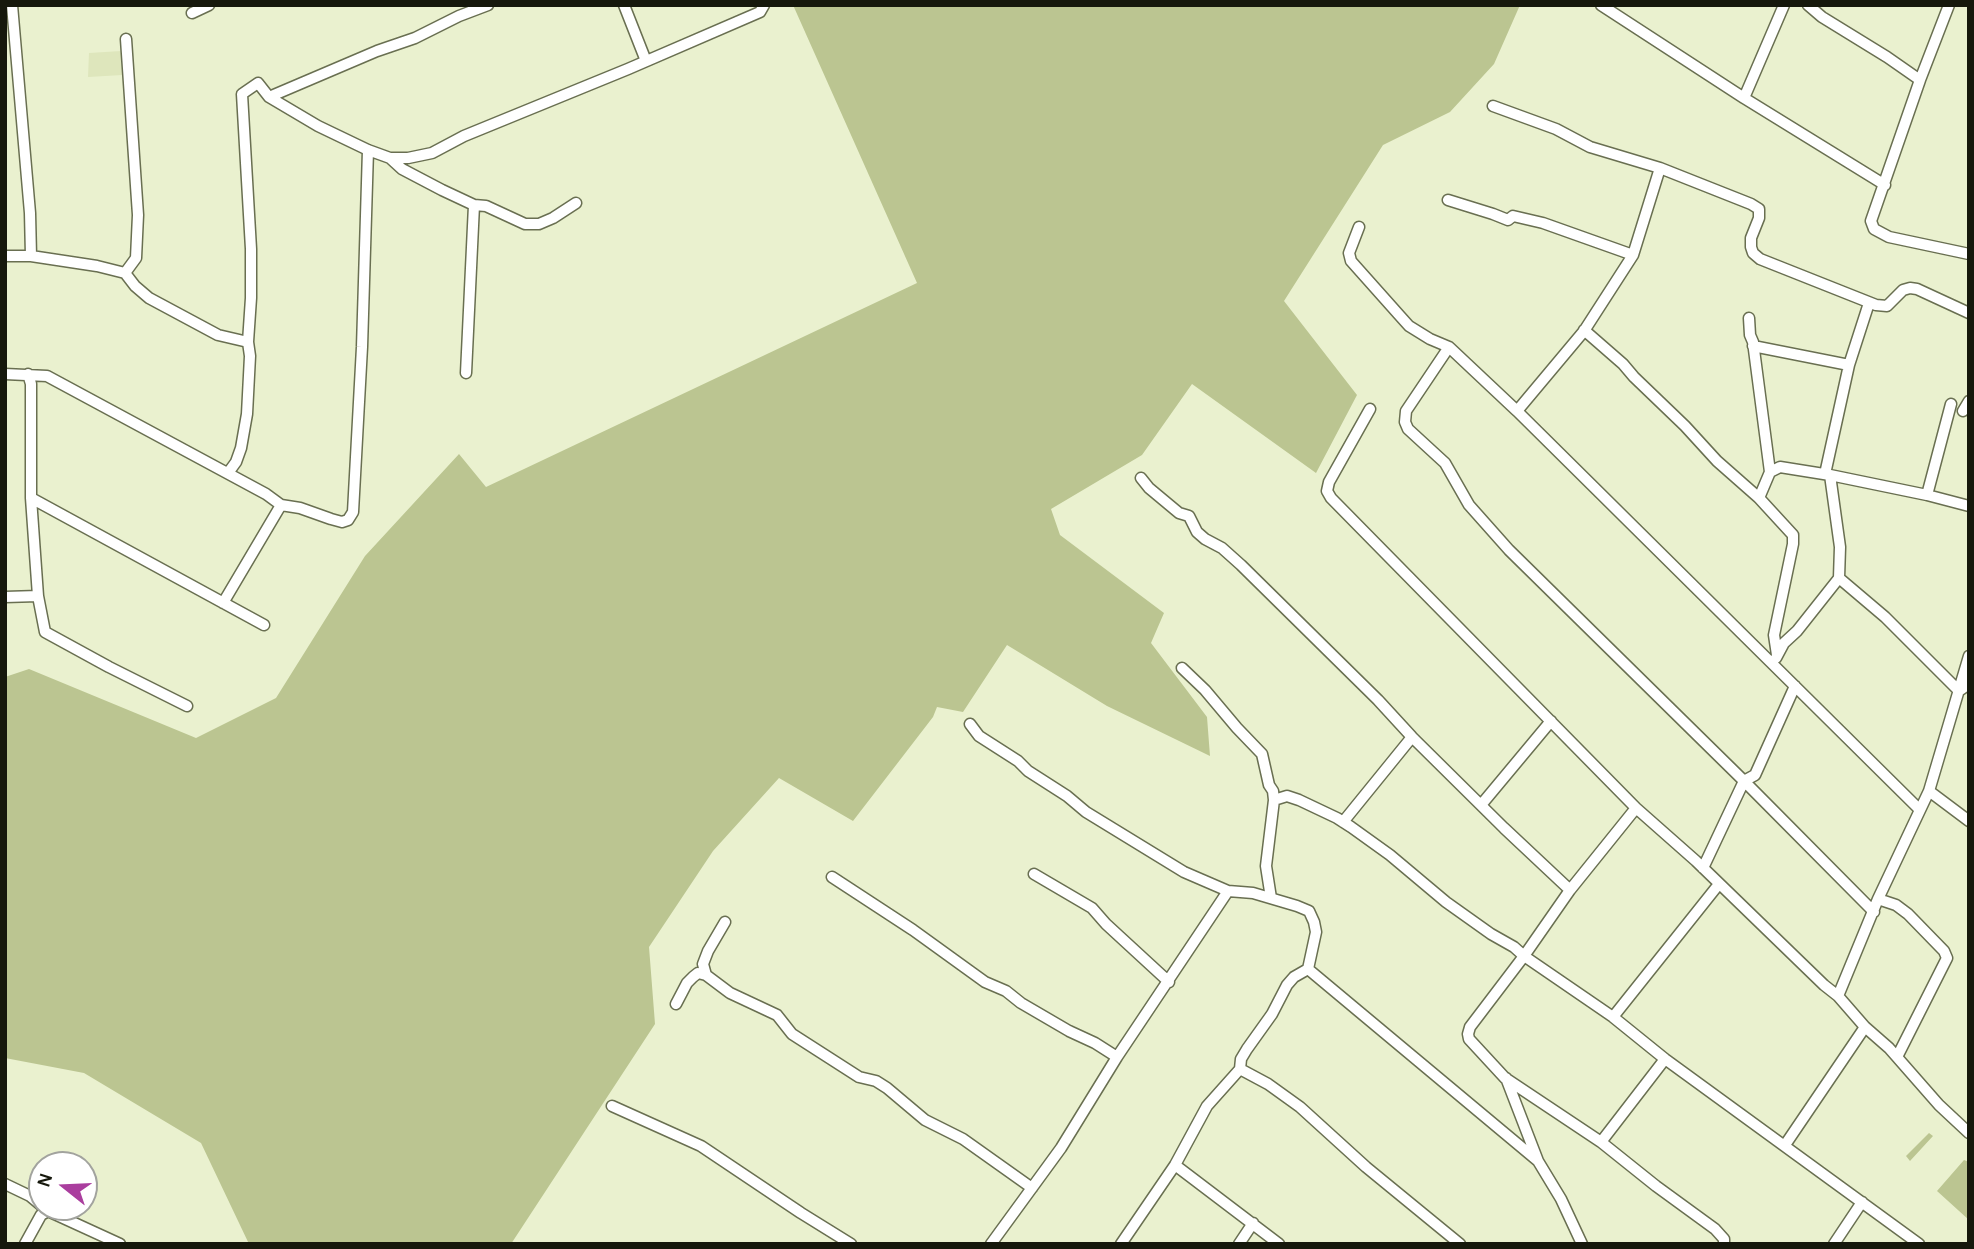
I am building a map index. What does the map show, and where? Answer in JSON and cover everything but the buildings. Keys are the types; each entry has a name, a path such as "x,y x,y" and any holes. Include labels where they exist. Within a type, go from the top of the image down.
{"street":[{"path":"12,5 30,213 31,256"},
{"path":"192,13 209,5"},
{"path":"269,97 377,51 415,38 458,16 488,5"},
{"path":"624,5 646,61"},
{"path":"228,473 241,448 247,414 250,356 248,342 251,248 242,94 258,83 269,97 318,126 368,150 390,158 408,159 432,153 477,131 760,12 764,5"},
{"path":"1601,5 1885,185"},
{"path":"1744,98 1784,5"},
{"path":"1808,5 1822,17 1920,80"},
{"path":"1949,5 1871,221 1874,229 1889,237 1969,254"},
{"path":"125,273 135,258 138,215 126,38"},
{"path":"1493,106 1556,129 1590,147 1660,168 1751,204 1759,209 1759,219 1751,238 1753,253 1759,258 1882,307 1887,306 1903,289 1910,288 1969,313"},
{"path":"5,374 47,376 228,473 281,505 300,508 342,522 348,520 353,512 362,347 368,150"},
{"path":"390,158 402,169 474,205 486,206 525,224 532,225 553,218 576,203"},
{"path":"1517,411 1584,330 1633,255 1660,168"},
{"path":"1448,200 1508,220 1513,216 1543,223 1633,255"},
{"path":"466,373 474,205"},
{"path":"1359,227 1349,253 1354,266 1409,326 1449,347 1517,411 1775,660 1795,686 1919,809"},
{"path":"5,256 31,256 125,273 149,298 218,335 248,342"},
{"path":"1775,660 1784,643 1797,631 1839,578 1840,547 1828,474 1849,365 1869,303"},
{"path":"1749,318 1770,472 1759,498"},
{"path":"1584,330 1623,364 1793,535 1774,635 1775,660"},
{"path":"1753,346 1849,365"},
{"path":"1449,347 1406,411 1406,426 1445,463 1469,505 1509,550 1874,912"},
{"path":"28,374 31,384 31,498 37,596 45,632 187,706"},
{"path":"1927,495 1951,404"},
{"path":"1370,409 1329,482 1327,491 1331,498 1636,808 1838,996 1939,1105 1969,1133"},
{"path":"1770,472 1780,467 1828,474 1969,506"},
{"path":"1142,478 1149,488 1179,513 1189,516 1197,532 1222,548 1241,565 1412,737 1570,890"},
{"path":"31,498 264,625"},
{"path":"223,603 281,505"},
{"path":"1839,578 1885,617 1959,691"},
{"path":"5,597 37,596"},
{"path":"1838,996 1878,899 1929,791 1969,656"},
{"path":"1182,668 1262,754 1274,800 1266,866 1271,898"},
{"path":"1959,691 1969,684"},
{"path":"1703,868 1744,781 1755,775 1795,686"},
{"path":"1481,805 1551,721"},
{"path":"970,724 979,736 1018,761 1086,812 1184,872 1228,891 1253,893 1297,905 1309,912 1314,922 1316,932 1308,969 1294,977 1287,985 1272,1014 1241,1059 1240,1069 1207,1105 1175,1165 1121,1244"},
{"path":"1343,822 1412,737"},
{"path":"1929,791 1969,821"},
{"path":"1274,800 1287,796 1343,822 1390,855 1446,902 1613,1017 1665,1059 1919,1244"},
{"path":"1636,808 1570,890 1524,956 1469,1027 1469,1039 1505,1078 1601,1142 1716,1229 1724,1239 1724,1244"},
{"path":"1034,874 1092,908 1169,982"},
{"path":"832,877 913,930 985,982 1006,991 1030,1008 1069,1031 1095,1042 1117,1057"},
{"path":"1613,1017 1719,884"},
{"path":"991,1244 1061,1148 1117,1057 1228,891"},
{"path":"1878,899 1896,905 1908,914 1944,951 1947,958 1897,1057"},
{"path":"706,975 703,964 725,922"},
{"path":"1308,969 1538,1161"},
{"path":"676,1004 693,977 698,973 706,975 730,993 777,1015 792,1034 859,1077 876,1081 887,1088 925,1120 963,1139 1032,1188"},
{"path":"1785,1145 1865,1027"},
{"path":"1601,1142 1665,1059"},
{"path":"1240,1069 1268,1084 1300,1107 1366,1167 1460,1244"},
{"path":"1505,1078 1538,1161 1562,1199 1581,1244"},
{"path":"612,1107 701,1146 851,1244"},
{"path":"1175,1165 1279,1244"},
{"path":"5,1184 28,1195"},
{"path":"1834,1244 1862,1202"},
{"path":"25,1244 38,1221"},
{"path":"72,1221 120,1244"},
{"path":"1239,1244 1253,1223"}],"shaded area":[{"path":"793,5 1520,5 1494,64 1450,112 1383,145 1284,301 1357,395 1316,473 1192,384 1142,455 1051,509 1060,535 1164,613 1151,643 1207,717 1210,756 1107,706 1007,645 963,712 937,707 933,717 853,821 779,778 713,851 649,947 655,1024 511,1244 249,1244 201,1143 84,1073 5,1058 5,677 29,669 196,738 276,698 365,556 459,454 486,487 917,283"},
{"path":"121,51 122,75 88,77 89,53"},
{"path":"1929,1133 1933,1136 1910,1161 1906,1156"},
{"path":"1964,1160 1969,1162 1969,1220 1937,1191"}]}
